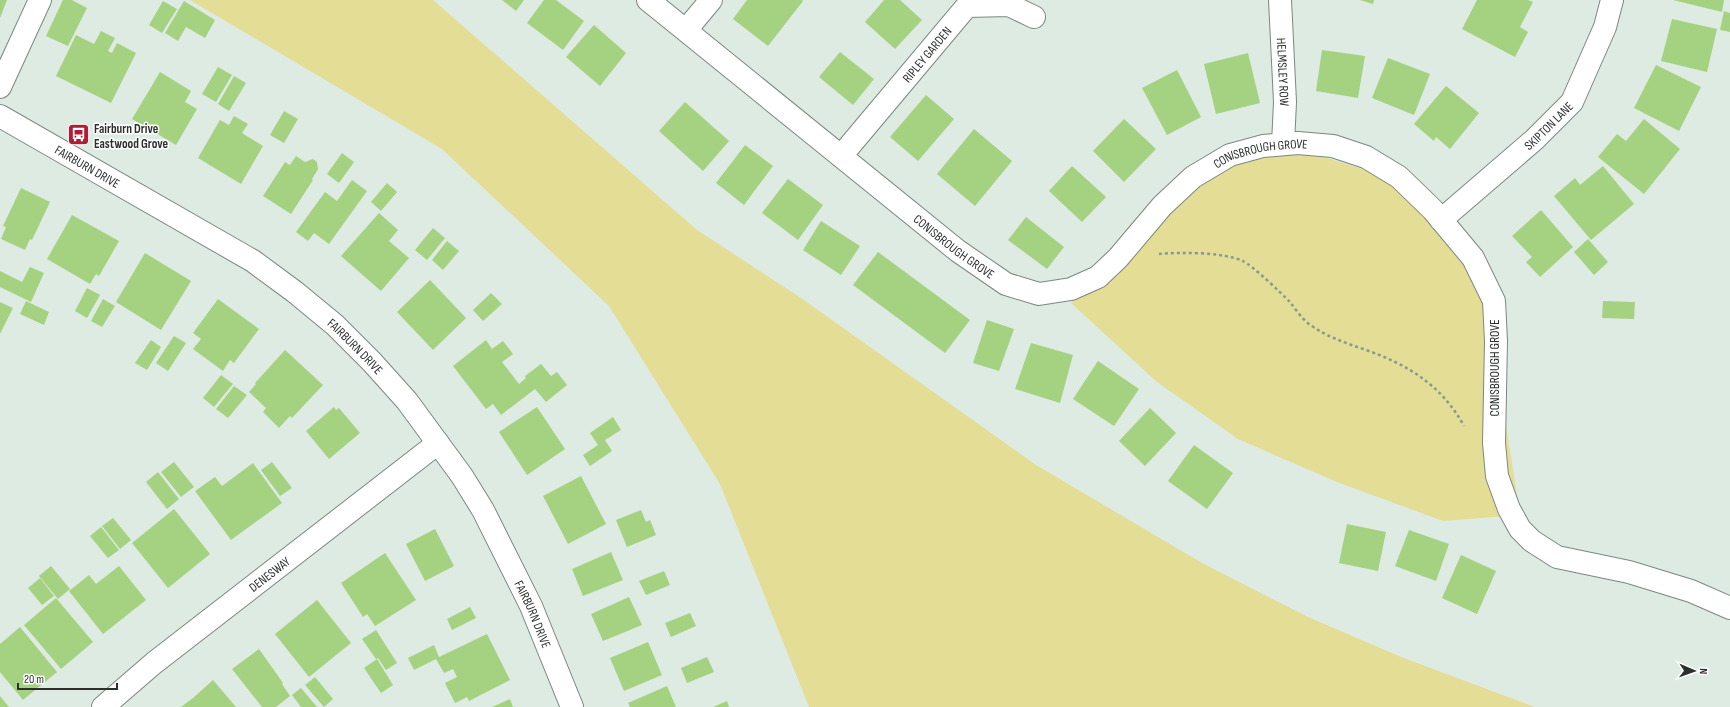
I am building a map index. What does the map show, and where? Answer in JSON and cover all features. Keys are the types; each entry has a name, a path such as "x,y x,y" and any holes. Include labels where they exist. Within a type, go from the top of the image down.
{"street":[{"path":"0,87 40,0"},
{"name":"CONISBROUGH GROVE","path":"648,0 958,251 1006,284 1039,294 1071,289 1098,277 1122,254 1162,206 1193,176 1230,155 1263,146 1298,143 1333,146 1366,157 1399,176 1441,220 1473,258 1494,301 1496,341 1494,443 1497,469 1510,509 1520,529 1532,541 1557,557 1629,572 1692,591 1730,608"},
{"path":"686,30 711,0"},
{"name":"HELMSLEY ROW","path":"1280,0 1285,102 1283,144"},
{"name":"SKIPTON LANE","path":"1441,220 1534,140 1572,102 1605,27 1612,0"},
{"name":"RIPLEY GARDEN","path":"841,156 967,6 1009,5 1034,17"},
{"name":"FAIRBURN DRIVE","path":"0,116 253,261 295,292 335,325 372,362 407,401 462,476 484,510 531,606 572,707"},
{"name":"DENESWAY","path":"103,707 154,663 438,443"}],"path":[{"path":"1122,254 1204,254 1243,261 1288,300 1307,323 1340,342 1367,351 1415,372 1455,410 1466,430"}],"shaded area":[{"path":"190,0 433,0 697,230 801,298 1036,465 1202,563 1308,617 1401,657 1535,707 809,707 720,484 609,306 442,149"},
{"path":"1298,149 1382,175 1460,227 1503,325 1506,425 1520,515 1443,521 1337,482 1238,439 1157,382 1071,303 1131,223 1213,151"}],"building":[{"path":"0,0 7,0 0,18"},
{"path":"63,0 72,0 87,8 68,46 46,36"},
{"path":"502,0 524,0 516,11"},
{"path":"544,0 556,0 584,21 563,50 527,23"},
{"path":"747,0 803,1 768,46 733,19"},
{"path":"884,0 900,0 922,20 895,49 865,22"},
{"path":"1360,0 1374,0 1373,4"},
{"path":"1477,0 1528,0 1533,2 1520,27 1528,32 1515,57 1462,29"},
{"path":"1673,0 1724,0 1722,12"},
{"path":"163,1 177,9 162,33 149,25"},
{"path":"184,1 215,20 205,38 186,27 178,41 165,33"},
{"path":"1724,11 1730,13 1730,32 1720,30"},
{"path":"1672,19 1717,29 1707,72 1661,61"},
{"path":"594,25 626,53 600,86 566,57"},
{"path":"101,31 115,38 108,51 112,53 117,43 136,53 111,103 56,76 76,35 94,44"},
{"path":"1322,50 1365,56 1358,98 1316,91"},
{"path":"840,52 874,79 853,105 819,77"},
{"path":"1248,53 1260,103 1216,114 1204,64"},
{"path":"1388,58 1430,74 1414,115 1372,98"},
{"path":"1656,65 1701,87 1679,131 1634,108"},
{"path":"218,67 232,75 216,102 202,94"},
{"path":"1177,70 1201,117 1167,135 1142,88"},
{"path":"160,72 191,91 185,102 197,109 176,145 132,119"},
{"path":"234,76 246,83 229,111 218,104"},
{"path":"1446,86 1479,113 1450,149 1436,137 1434,141 1414,124"},
{"path":"926,95 954,119 918,161 890,137"},
{"path":"685,102 729,141 703,171 659,131"},
{"path":"284,111 298,119 284,143 270,135"},
{"path":"234,116 248,124 242,133 263,146 241,184 198,158 220,120 229,125"},
{"path":"1124,119 1156,149 1124,182 1093,151"},
{"path":"1644,119 1680,149 1644,194 1598,157 1617,134 1626,141"},
{"path":"974,129 1012,161 975,206 937,174"},
{"path":"745,145 773,166 744,205 716,183"},
{"path":"342,153 354,162 339,183 327,174"},
{"path":"296,156 305,162 313,159 317,162 318,169 312,179 313,180 291,214 263,196 285,162 290,165"},
{"path":"1072,166 1106,197 1082,222 1049,191"},
{"path":"1603,166 1634,204 1591,240 1554,196 1575,178 1580,185"},
{"path":"788,179 823,205 798,240 762,213"},
{"path":"352,180 367,191 329,244 314,233 308,241 296,232 325,192 337,201"},
{"path":"387,183 397,192 381,211 371,202"},
{"path":"21,188 50,202 32,240 30,239 25,250 1,239 6,227 3,226"},
{"path":"1541,210 1573,247 1540,277 1526,262 1532,257 1512,236"},
{"path":"379,213 398,230 389,241 409,258 381,291 341,256"},
{"path":"72,215 119,241 99,276 96,274 90,284 47,259"},
{"path":"1026,217 1064,247 1047,269 1008,240"},
{"path":"821,221 860,246 841,275 803,250"},
{"path":"433,228 445,238 427,260 415,250"},
{"path":"1588,239 1608,262 1594,275 1574,252"},
{"path":"447,241 459,251 443,270 432,260"},
{"path":"878,252 970,320 945,353 853,285"},
{"path":"145,253 191,281 161,330 116,302"},
{"path":"30,267 44,273 31,302 0,287 0,271 22,282"},
{"path":"430,280 466,318 433,350 397,312"},
{"path":"87,288 100,295 87,318 75,311"},
{"path":"491,293 502,304 483,321 473,310"},
{"path":"103,299 115,306 102,327 91,321"},
{"path":"218,299 259,329 234,363 230,360 223,371 193,349 201,339 193,333"},
{"path":"26,301 49,312 44,325 20,314"},
{"path":"1603,301 1635,302 1634,319 1602,318"},
{"path":"0,302 13,308 0,334"},
{"path":"987,320 1014,329 999,371 973,363"},
{"path":"174,336 186,343 168,371 156,363"},
{"path":"151,340 161,347 147,370 135,363"},
{"path":"486,340 492,349 503,341 513,354 502,362 519,384 526,378 525,376 541,364 551,376 557,372 567,385 546,402 535,389 501,415 493,404 486,409 453,366"},
{"path":"1031,343 1073,355 1060,403 1015,389"},
{"path":"285,350 323,385 292,418 290,416 279,428 263,412 266,408 249,392 256,384 255,383"},
{"path":"1098,361 1139,389 1114,426 1073,399"},
{"path":"221,375 233,384 214,407 203,398"},
{"path":"234,386 247,395 228,418 216,409"},
{"path":"334,407 336,410 339,408 360,433 329,459 306,431"},
{"path":"537,407 565,449 527,475 499,432"},
{"path":"1150,408 1176,433 1145,466 1119,441"},
{"path":"613,417 621,430 605,440 612,451 590,466 583,455 598,445 590,433"},
{"path":"1194,445 1233,473 1207,509 1168,481"},
{"path":"174,462 194,487 181,497 161,472"},
{"path":"272,462 292,488 280,496 261,470"},
{"path":"253,463 282,503 231,540 195,491 215,477 222,486"},
{"path":"158,472 179,499 167,509 146,482"},
{"path":"581,476 606,524 568,544 543,496"},
{"path":"174,509 210,554 168,588 132,543"},
{"path":"641,510 646,522 650,520 656,535 627,547 616,520"},
{"path":"113,518 131,540 120,549 102,526"},
{"path":"1347,524 1386,532 1378,571 1339,563"},
{"path":"101,527 119,550 108,558 90,536"},
{"path":"435,529 454,566 425,581 406,544"},
{"path":"1409,530 1449,544 1436,581 1395,566"},
{"path":"611,552 623,580 583,596 572,569"},
{"path":"385,553 416,600 375,626 367,614 363,617 341,583"},
{"path":"1461,555 1496,571 1477,614 1442,598"},
{"path":"51,566 70,589 58,599 39,576"},
{"path":"119,566 146,600 103,634 69,591 89,575 96,584"},
{"path":"664,571 670,585 646,595 639,581"},
{"path":"40,578 54,596 42,605 28,588"},
{"path":"629,597 642,625 603,641 591,614"},
{"path":"56,598 93,642 61,669 24,625"},
{"path":"317,600 351,643 309,677 275,634"},
{"path":"470,607 476,618 452,630 447,619"},
{"path":"690,613 696,626 671,637 665,623"},
{"path":"20,627 57,672 23,700 0,672 0,644"},
{"path":"376,630 397,663 386,670 362,639"},
{"path":"487,634 510,680 469,701 467,697 455,703 445,683 457,677 453,669 444,673 436,659 414,670 408,658 434,645 439,657"},
{"path":"648,642 662,675 624,691 610,658"},
{"path":"259,649 283,683 282,684 290,696 276,707 262,707 232,669"},
{"path":"707,657 714,672 687,683 681,668"},
{"path":"377,659 393,685 381,693 364,668"},
{"path":"315,677 333,699 324,707 305,685"},
{"path":"213,680 236,707 181,707 193,698"},
{"path":"667,686 676,707 630,707 628,703"},
{"path":"301,688 317,707 301,707 292,695"},
{"path":"0,696 9,707 0,707"},
{"path":"510,699 513,707 492,707"},
{"path":"727,701 729,707 713,707"}],"place":[{"name":"Fairburn Drive Eastwood Grove","path":"78,135"}]}
